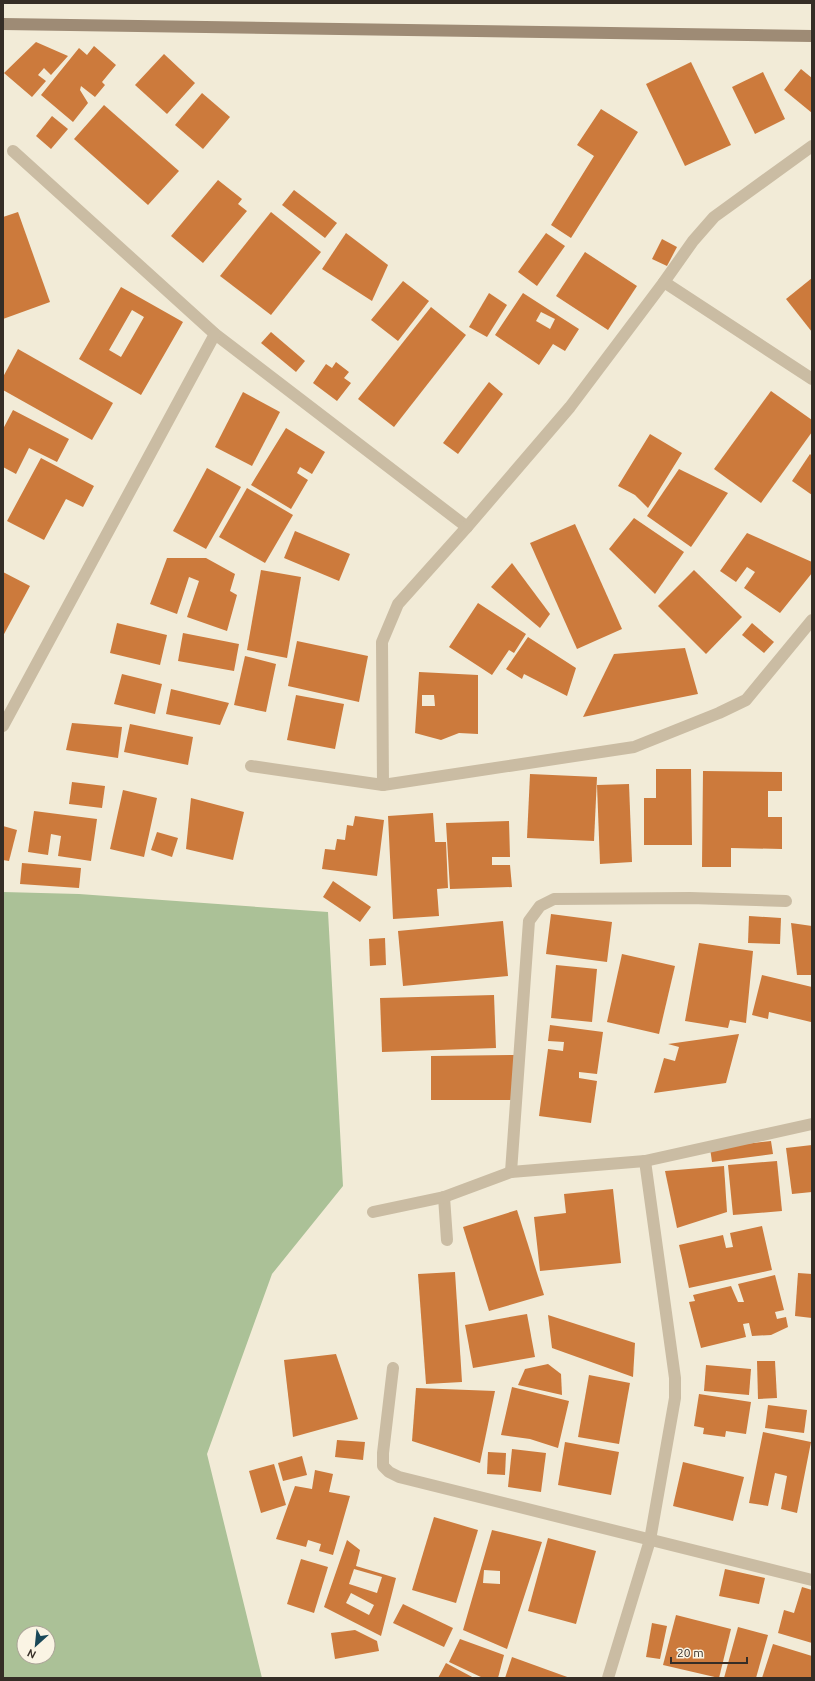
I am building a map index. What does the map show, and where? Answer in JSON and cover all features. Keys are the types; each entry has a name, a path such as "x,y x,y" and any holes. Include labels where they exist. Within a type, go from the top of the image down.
{"main road":[{"path":"3,24 812,36"}],"street":[{"path":"383,785 382,642 398,604 467,528 570,407 693,241 714,216 812,146"},
{"path":"13,151 215,334 467,528"},
{"path":"664,282 812,379"},
{"path":"3,726 215,334"},
{"path":"251,766 383,785 634,747 719,713 746,700 812,620"},
{"path":"510,1172 529,920 540,906 554,899 690,898 786,901"},
{"path":"373,1212 444,1197 510,1172 645,1161 812,1124"},
{"path":"608,1678 650,1540 675,1398 675,1378 645,1161"},
{"path":"444,1197 447,1240"},
{"path":"393,1368 383,1453 384,1466 389,1472 399,1477 812,1580"}],"green space":[{"path":"3,892 79,894 328,912 343,1186 272,1274 207,1454 262,1678 3,1678"}],"building":[{"path":"36,42 68,56 51,75 44,68 38,75 46,81 32,97 4,73"},
{"path":"94,46 116,65 102,82 105,85 95,97 81,86 80,90 88,103 73,122 41,95 79,48 87,55"},
{"path":"164,54 195,83 167,114 135,85"},
{"path":"691,62 731,145 685,166 646,84"},
{"path":"801,69 812,78 812,113 784,90"},
{"path":"763,72 785,119 755,134 732,87"},
{"path":"202,93 230,117 203,149 175,125"},
{"path":"104,105 179,171 148,205 74,139"},
{"path":"601,109 638,132 571,238 551,225 594,156 577,145"},
{"path":"52,116 68,129 51,149 36,136"},
{"path":"218,180 242,199 238,204 247,211 203,263 171,236"},
{"path":"294,190 337,223 325,238 282,205"},
{"path":"18,212 50,302 3,319 3,217"},
{"path":"271,212 321,252 271,315 220,276"},
{"path":"346,233 388,265 372,301 322,269"},
{"path":"546,233 565,246 537,286 518,272"},
{"path":"662,239 677,247 667,266 652,259"},
{"path":"585,252 637,286 608,330 556,296"},
{"path":"812,278 812,332 786,299"},
{"path":"403,281 429,301 398,341 371,320"},
{"path":"121,287 183,322 141,395 79,359","holes":["132,310 144,317 121,357 109,350"]},
{"path":"489,293 507,305 487,337 469,327"},
{"path":"523,293 579,329 565,351 553,344 539,365 495,335","holes":["541,312 555,319 550,329 536,321"]},
{"path":"431,307 466,335 394,427 358,399"},
{"path":"271,332 305,361 296,372 261,343"},
{"path":"18,349 113,403 92,440 3,390 3,377"},
{"path":"336,362 349,372 344,378 351,383 337,401 313,383 326,364 332,368"},
{"path":"489,382 503,394 458,454 443,443"},
{"path":"771,391 812,420 812,432 761,503 714,469"},
{"path":"243,392 280,412 252,466 215,447"},
{"path":"13,410 69,439 57,462 29,448 16,474 3,467 3,429"},
{"path":"286,428 325,452 312,474 300,467 297,473 308,480 291,509 251,485"},
{"path":"650,434 682,453 648,508 635,495 618,486"},
{"path":"810,454 812,456 812,495 792,481"},
{"path":"41,458 94,486 83,507 66,499 44,540 7,521"},
{"path":"207,468 241,487 206,549 173,531"},
{"path":"679,469 728,493 691,547 647,516"},
{"path":"247,488 293,515 265,563 219,537"},
{"path":"634,518 684,552 655,594 609,549"},
{"path":"575,524 622,629 577,649 530,543"},
{"path":"295,531 350,554 339,581 284,558"},
{"path":"747,533 812,562 812,573 780,613 744,588 755,572 747,567 736,582 720,571"},
{"path":"167,558 206,558 235,574 230,591 237,595 227,631 187,617 199,581 189,577 177,614 150,604"},
{"path":"512,563 550,614 540,628 491,587"},
{"path":"261,570 301,577 287,658 247,650"},
{"path":"694,570 742,617 706,654 658,606"},
{"path":"3,572 30,586 3,636"},
{"path":"478,603 526,634 514,653 509,650 492,675 449,647"},
{"path":"117,623 167,635 160,665 110,653"},
{"path":"752,623 774,642 764,653 742,635"},
{"path":"183,633 239,644 234,671 178,661"},
{"path":"528,637 576,668 567,696 524,674 522,679 506,669"},
{"path":"297,641 368,656 359,702 288,686"},
{"path":"685,648 698,694 583,717 614,654"},
{"path":"245,656 276,664 266,712 234,705"},
{"path":"419,672 478,675 478,734 459,733 441,740 415,733","holes":["422,695 434,695 435,706 422,706"]},
{"path":"122,674 162,684 155,714 114,704"},
{"path":"171,689 229,703 220,725 166,714"},
{"path":"296,695 344,704 335,749 287,740"},
{"path":"72,723 122,727 118,758 66,750"},
{"path":"130,724 193,737 188,765 124,752"},
{"path":"656,769 691,769 692,845 644,845 644,798 656,798"},
{"path":"703,771 782,772 782,791 768,791 768,817 782,817 782,849 731,848 731,867 702,867"},
{"path":"530,774 597,777 594,841 527,838"},
{"path":"72,782 105,786 102,808 69,804"},
{"path":"629,784 632,862 600,864 597,785"},
{"path":"123,790 157,798 144,857 110,849"},
{"path":"191,798 244,812 233,860 186,849"},
{"path":"34,811 97,819 91,861 58,856 61,836 51,834 48,855 28,852"},
{"path":"433,813 435,842 446,842 448,888 437,889 439,916 393,919 388,816"},
{"path":"355,816 384,820 377,876 322,869 325,849 335,850 337,839 345,840 347,825 353,826"},
{"path":"509,821 510,857 492,857 492,865 510,865 512,887 450,889 446,823"},
{"path":"3,826 17,830 9,861 3,860"},
{"path":"157,832 178,838 172,857 151,850"},
{"path":"22,863 81,868 79,888 20,884"},
{"path":"333,881 371,907 360,922 323,897"},
{"path":"551,914 612,922 607,962 546,954"},
{"path":"749,916 781,918 780,944 748,943"},
{"path":"503,921 508,976 403,986 398,931"},
{"path":"791,923 812,926 812,975 797,975"},
{"path":"385,938 386,965 370,966 369,939"},
{"path":"699,943 753,951 746,1023 730,1020 728,1028 685,1021"},
{"path":"622,954 675,966 659,1034 607,1022"},
{"path":"556,965 597,969 592,1022 551,1018"},
{"path":"762,975 812,987 811,1022 769,1012 768,1019 752,1015"},
{"path":"494,995 496,1048 382,1052 380,998"},
{"path":"550,1025 603,1032 597,1074 579,1072 579,1078 597,1081 591,1123 539,1116 548,1049 563,1051 564,1042 548,1041"},
{"path":"739,1034 726,1083 654,1093 664,1058 675,1061 679,1047 668,1044"},
{"path":"514,1055 514,1100 431,1100 431,1056"},
{"path":"771,1141 773,1154 712,1162 710,1148"},
{"path":"812,1145 812,1192 792,1194 786,1148"},
{"path":"777,1161 782,1211 733,1215 728,1165"},
{"path":"724,1166 727,1212 677,1228 665,1171"},
{"path":"613,1189 621,1263 540,1271 534,1217 566,1213 564,1194"},
{"path":"517,1210 544,1295 489,1311 463,1227"},
{"path":"762,1226 772,1270 689,1288 679,1245 723,1235 726,1248 733,1247 730,1233"},
{"path":"455,1272 462,1382 426,1384 418,1274"},
{"path":"798,1273 812,1274 812,1318 795,1316"},
{"path":"775,1275 784,1310 775,1312 777,1319 786,1317 788,1327 771,1335 752,1336 749,1323 743,1324 746,1337 701,1348 689,1302 695,1301 693,1295 731,1286 738,1302 744,1302 738,1284"},
{"path":"527,1314 535,1357 473,1368 465,1325"},
{"path":"548,1315 635,1343 633,1377 552,1348"},
{"path":"336,1354 358,1419 293,1437 284,1360"},
{"path":"757,1361 775,1361 777,1398 758,1399"},
{"path":"548,1364 561,1374 562,1395 518,1385 525,1369"},
{"path":"706,1365 751,1369 749,1395 704,1391"},
{"path":"589,1375 630,1383 619,1444 578,1437"},
{"path":"512,1387 569,1401 558,1448 530,1439 501,1435"},
{"path":"416,1388 495,1391 480,1463 412,1441"},
{"path":"699,1394 751,1402 746,1434 726,1431 725,1437 703,1434 704,1428 694,1426"},
{"path":"768,1405 807,1410 804,1433 765,1428"},
{"path":"763,1432 811,1442 797,1513 781,1509 787,1476 775,1473 768,1506 749,1503"},
{"path":"337,1440 365,1442 363,1460 335,1457"},
{"path":"565,1442 619,1452 611,1495 558,1485"},
{"path":"512,1449 546,1453 541,1492 508,1487"},
{"path":"488,1452 506,1453 505,1475 487,1474"},
{"path":"302,1456 307,1475 283,1481 278,1463"},
{"path":"683,1462 744,1477 733,1521 673,1506"},
{"path":"274,1464 286,1505 261,1513 249,1471"},
{"path":"315,1470 333,1474 329,1492 350,1496 333,1555 319,1551 321,1544 308,1540 306,1547 276,1539 295,1486 312,1489"},
{"path":"434,1517 478,1530 456,1603 412,1590"},
{"path":"492,1530 542,1542 507,1649 463,1630","holes":["484,1570 500,1571 500,1584 483,1583"]},
{"path":"548,1538 596,1551 576,1624 528,1611"},
{"path":"347,1540 360,1550 356,1566 396,1578 381,1636 324,1607","holes":["354,1569 382,1577 377,1593 349,1584","351,1593 374,1605 369,1615 346,1603"]},
{"path":"301,1559 328,1567 314,1613 287,1604"},
{"path":"725,1569 765,1578 759,1604 719,1596"},
{"path":"802,1587 812,1590 812,1643 778,1633 784,1610 794,1613"},
{"path":"403,1604 453,1628 444,1647 393,1623"},
{"path":"676,1615 731,1629 719,1678 663,1665"},
{"path":"652,1623 667,1626 660,1659 646,1657"},
{"path":"738,1627 768,1635 756,1678 724,1678"},
{"path":"355,1630 377,1641 379,1651 335,1659 331,1633"},
{"path":"460,1639 504,1655 498,1678 483,1678 449,1662"},
{"path":"773,1644 812,1656 812,1678 762,1678"},
{"path":"512,1657 570,1678 505,1678"},
{"path":"446,1663 474,1678 438,1678"}]}
